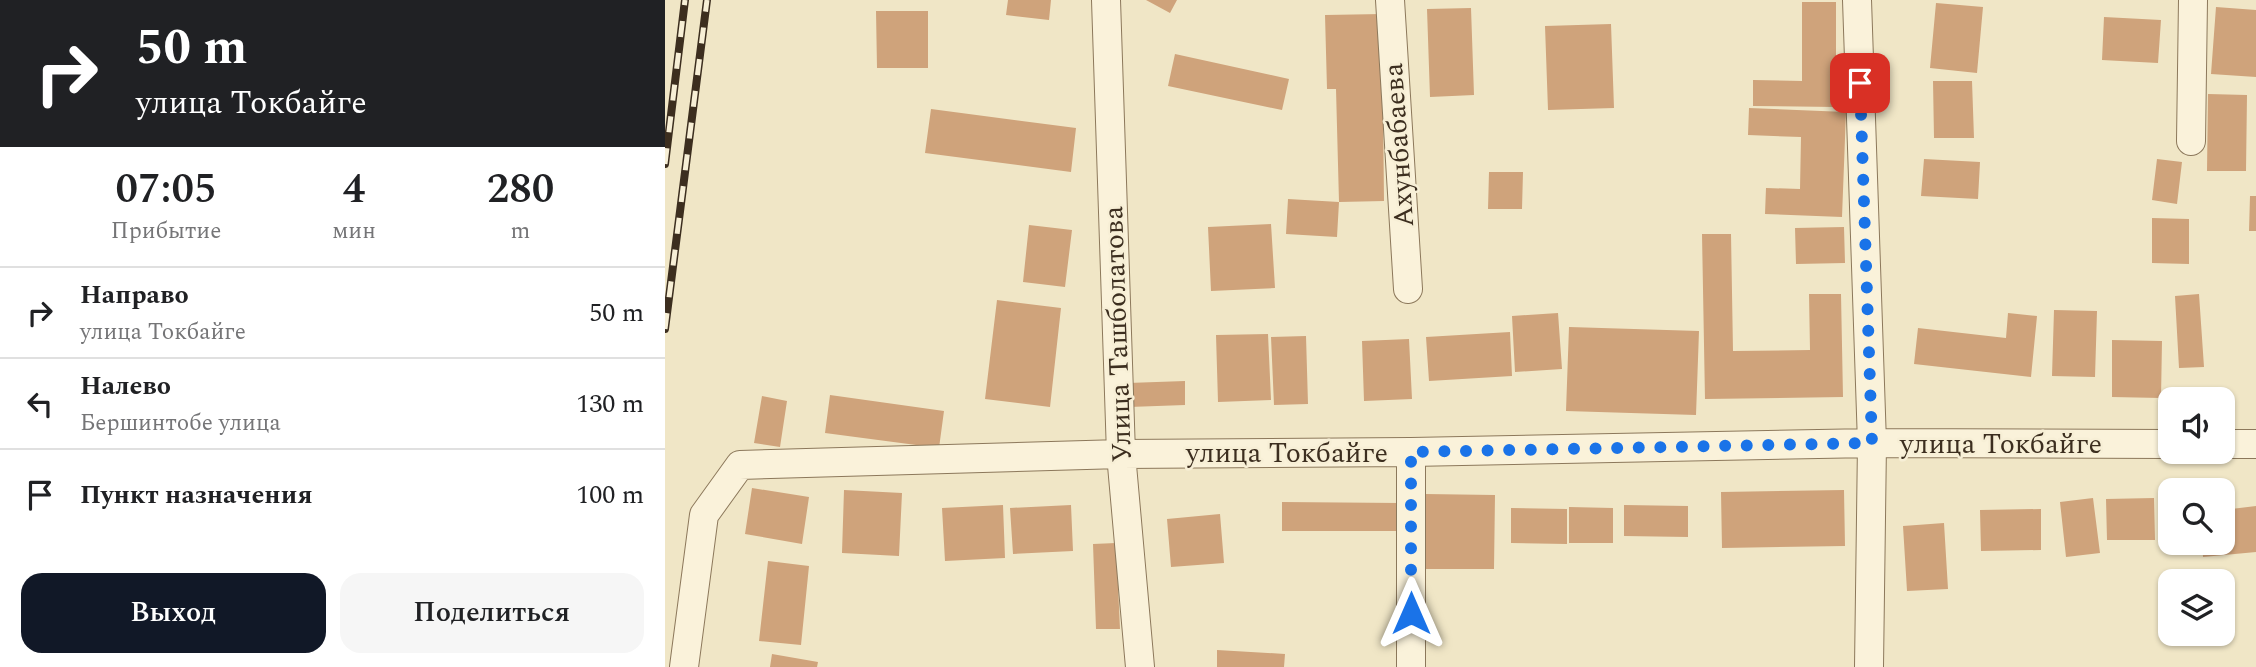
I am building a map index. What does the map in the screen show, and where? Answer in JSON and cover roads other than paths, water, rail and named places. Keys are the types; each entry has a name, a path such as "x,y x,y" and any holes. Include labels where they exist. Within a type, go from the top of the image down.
{"street":[{"name":"Улица Ташболатова","path":"1106,0 1121,454 1140,667"},
{"name":"Ахунбабаева","path":"1390,0 1408,289"},
{"path":"1857,0 1872,443 1869,667"},
{"path":"2191,141 2193,0"},
{"name":"улица Токбайге","path":"684,667 704,514 740,465 1121,454 1411,452 1872,443 2158,444"},
{"path":"2235,444 2256,444"},
{"path":"1411,452 1411,667"}],"railway":[{"path":"665,164 685,0"},
{"path":"665,329 707,0"}]}
